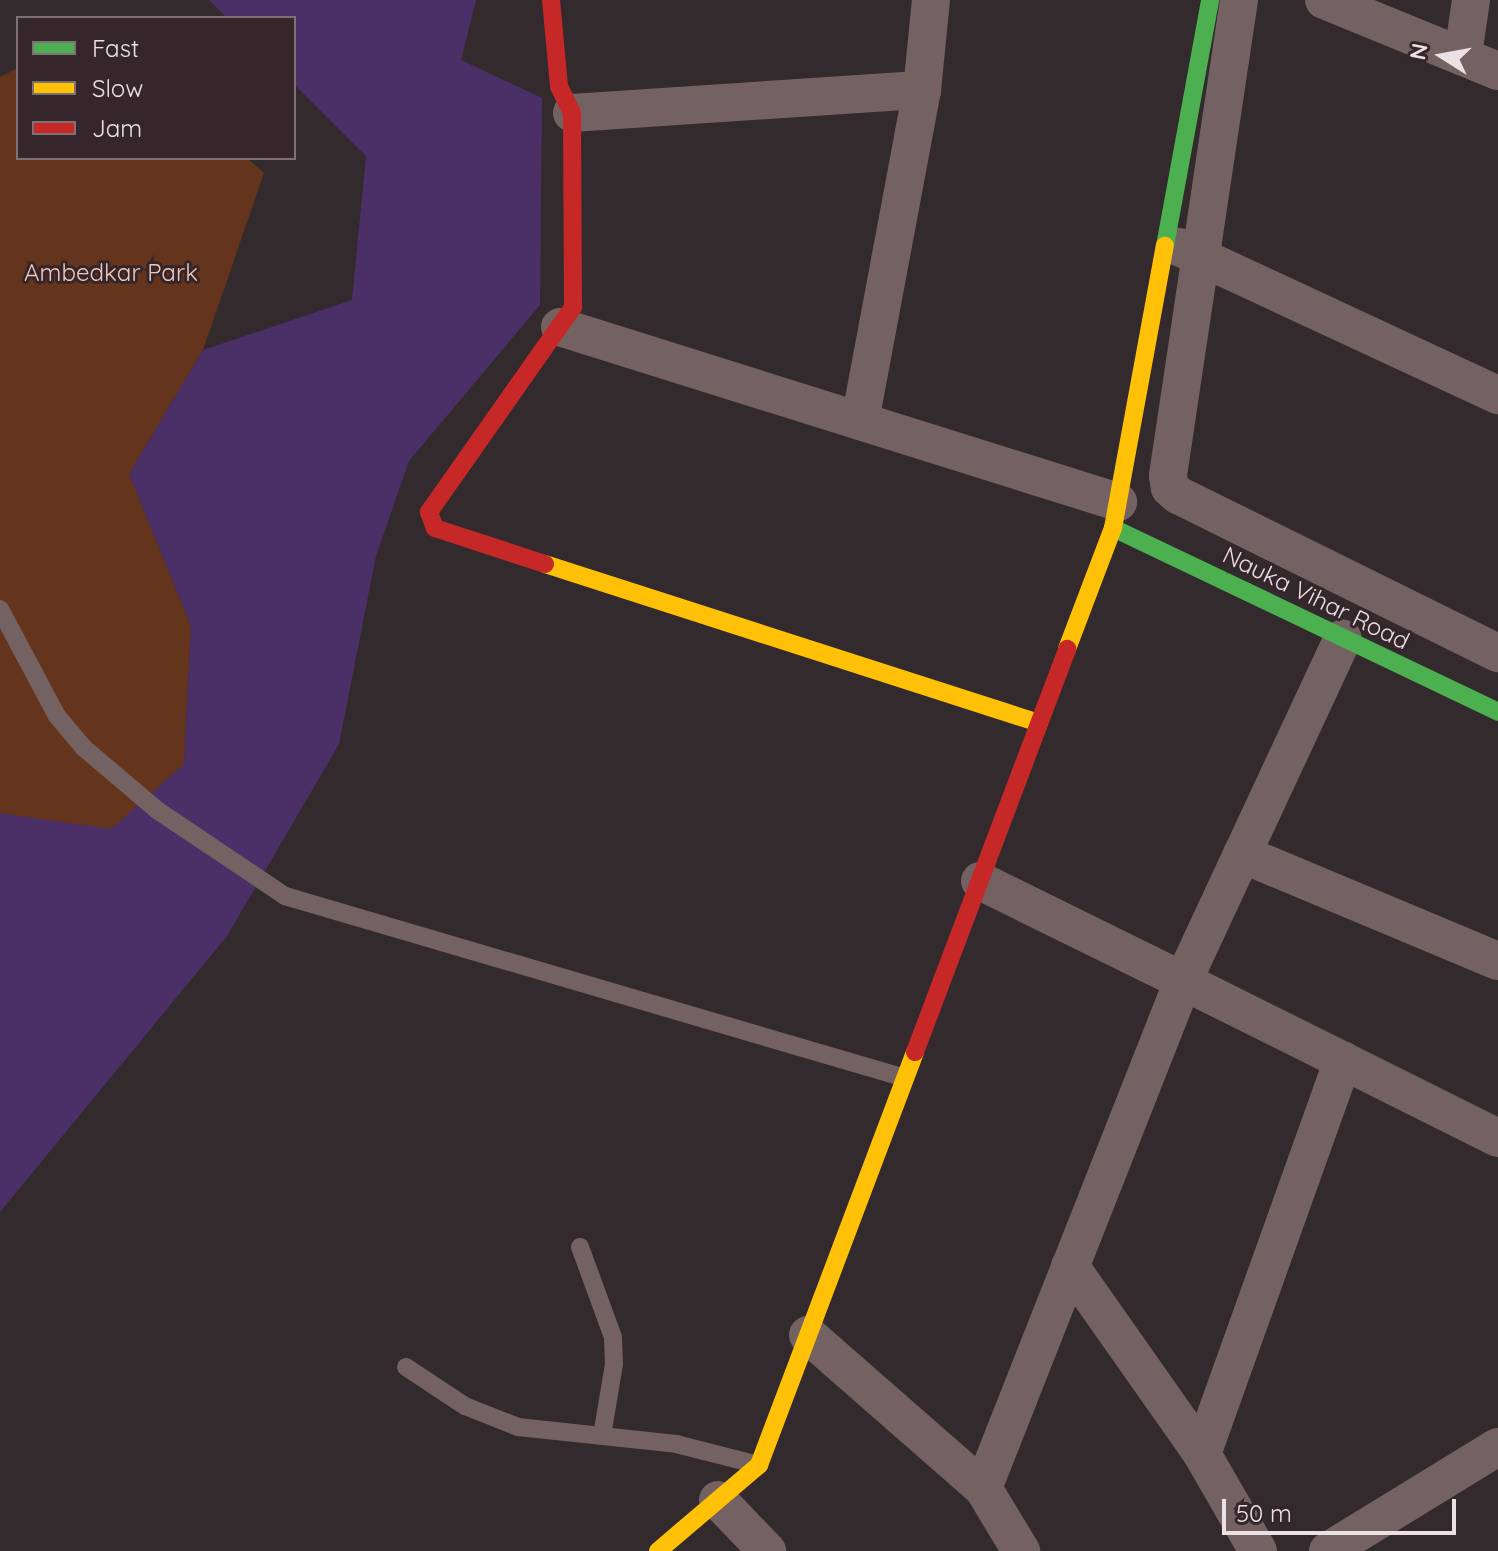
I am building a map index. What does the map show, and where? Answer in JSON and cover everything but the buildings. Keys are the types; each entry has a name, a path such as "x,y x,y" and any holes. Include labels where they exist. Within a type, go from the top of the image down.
{"street":[{"path":"551,0 559,86 572,113 573,307 429,512 435,528 1039,723"},
{"path":"860,421 922,90 931,0"},
{"path":"658,1551 759,1465 1116,515 1210,0"},
{"path":"1239,0 1168,476 1170,488 1178,495 1498,653"},
{"path":"1324,0 1498,71"},
{"path":"1463,55 1471,0"},
{"path":"572,113 922,90"},
{"path":"1166,240 1498,395"},
{"path":"560,327 860,421 1116,515"},
{"name":"Nauka Vihar Road","path":"1116,515 1343,638 1498,712"},
{"path":"983,1488 1183,981 1343,638"},
{"path":"1242,854 1498,961"},
{"path":"980,881 1498,1138"},
{"path":"1202,1454 1343,1061"},
{"path":"1070,1266 1202,1454 1258,1551"},
{"path":"808,1335 983,1488 1014,1547"},
{"path":"1328,1551 1498,1447"},
{"path":"718,1500 767,1551"}],"lane":[{"path":"0,609 57,716 84,748 157,810 285,896 905,1078"},
{"path":"580,1247 613,1337 614,1364 602,1436"},
{"path":"406,1367 489,1418 518,1427 676,1444 759,1465"}],"green space":[{"name":"Ambedkar Park","path":"16,69 16,160 249,160 264,173 203,350 129,474 191,626 184,765 157,810 111,829 0,825 0,77"}],"shaded area":[{"path":"209,0 476,0 461,60 542,98 540,305 409,461 376,556 339,744 227,936 0,1212 0,813 111,829 184,764 191,626 129,474 203,350 352,300 366,156 296,86 296,16 225,16"}],"traffic: fast":[{"path":"1165,246 1210,0"},
{"path":"1113,528 1498,712"}],"traffic: slow":[{"path":"1067,649 1113,528 1165,246"},
{"path":"545,564 1039,723"},
{"path":"658,1551 759,1465 915,1052"}],"traffic: jam":[{"path":"545,564 435,528 429,512 573,307 572,113 559,86 551,0"},
{"path":"915,1052 1067,649"}]}
